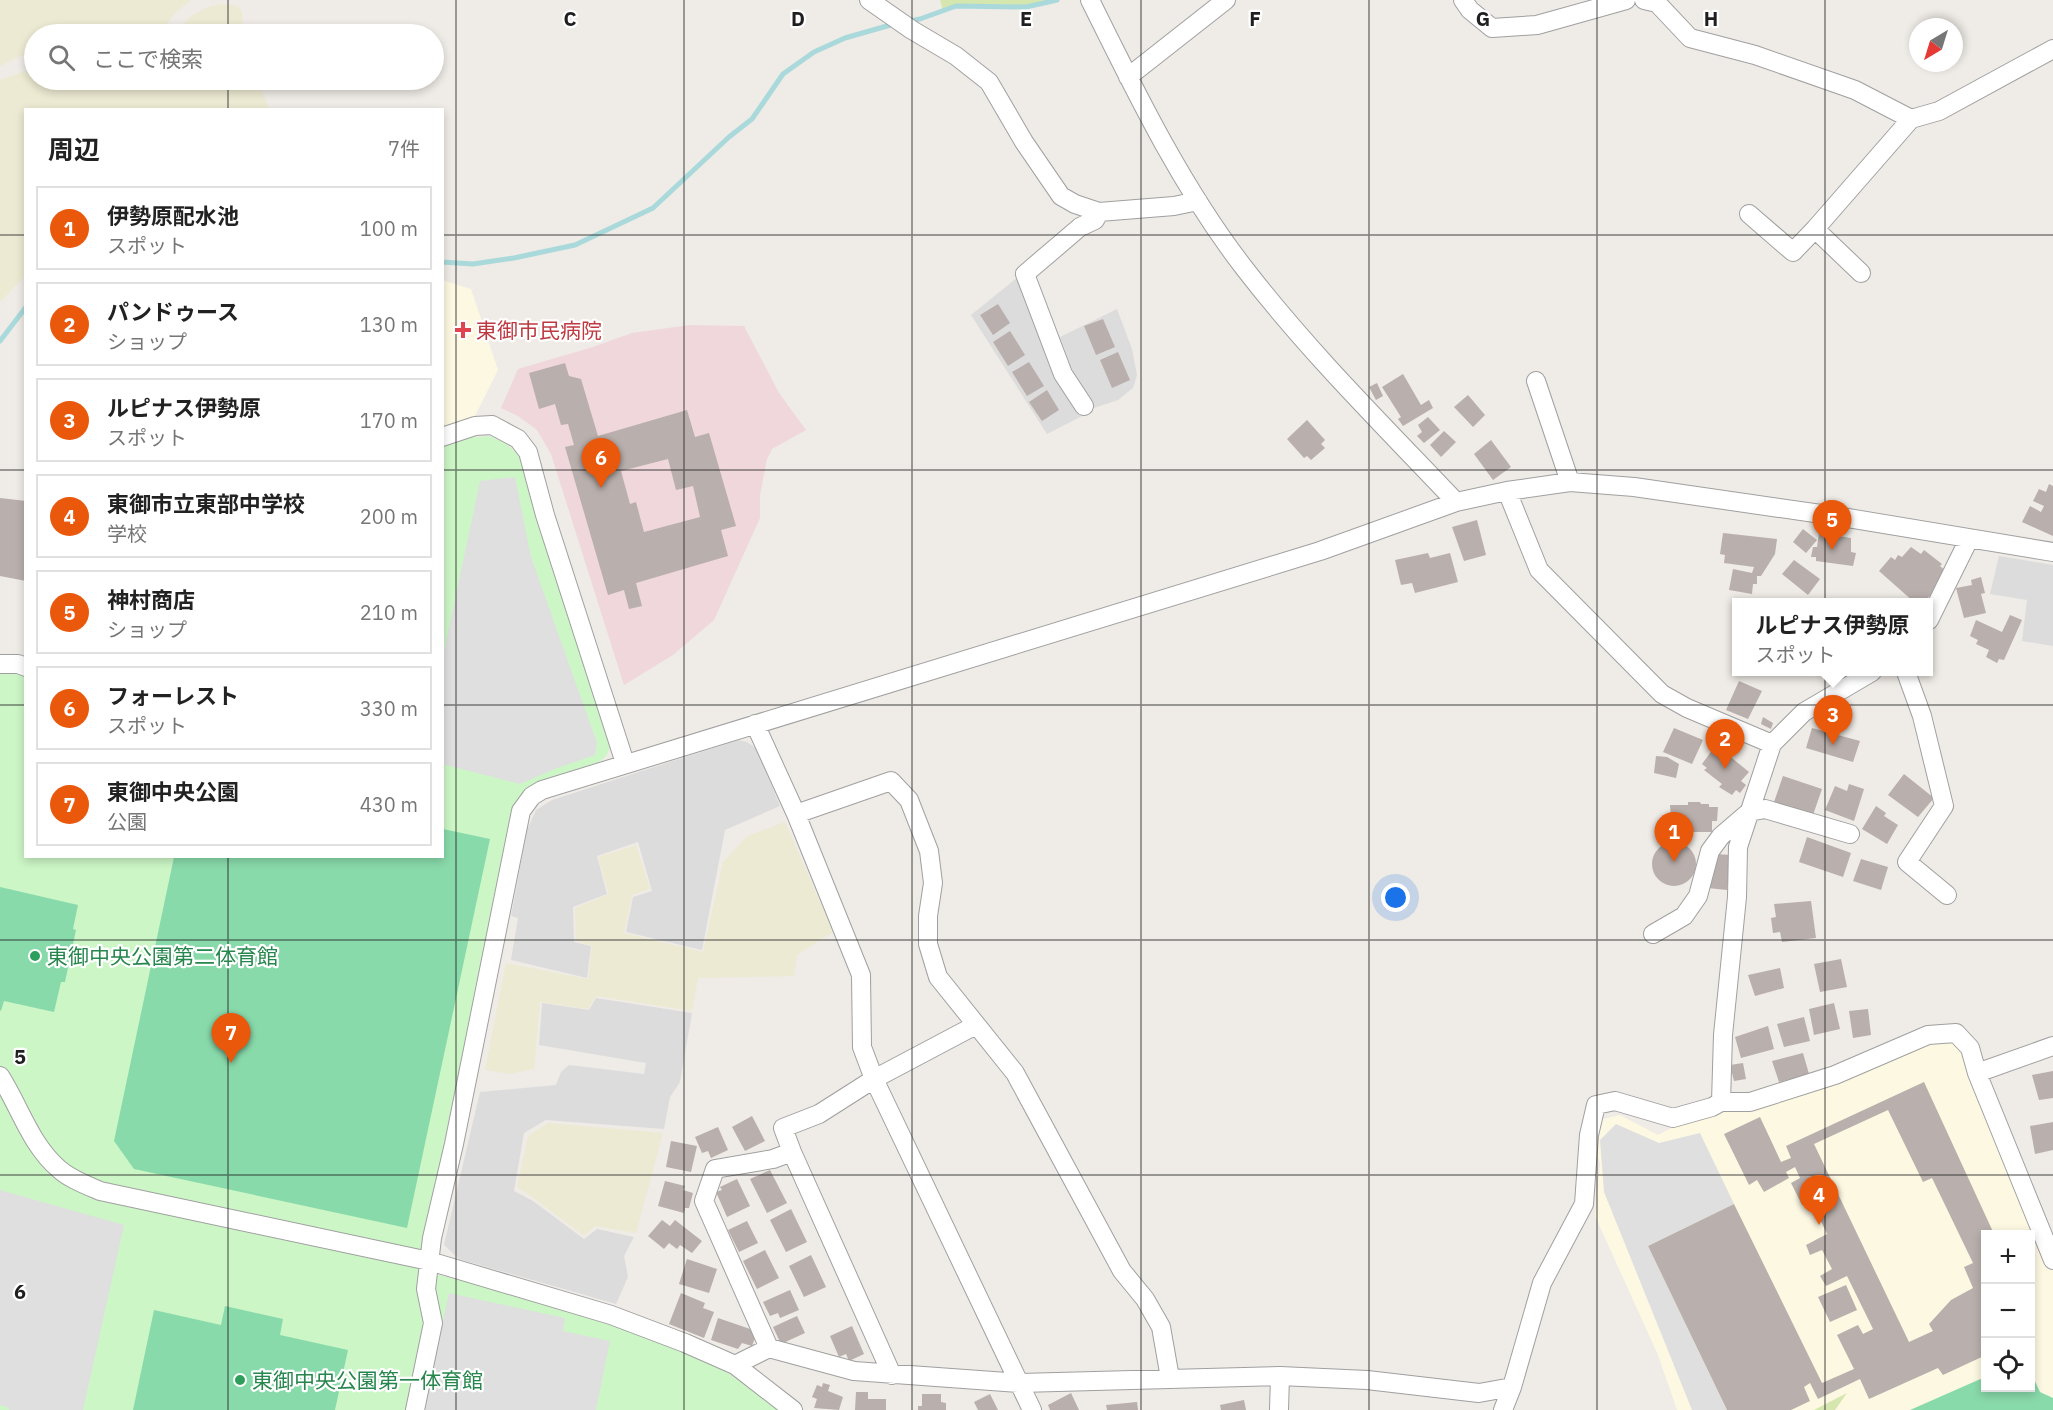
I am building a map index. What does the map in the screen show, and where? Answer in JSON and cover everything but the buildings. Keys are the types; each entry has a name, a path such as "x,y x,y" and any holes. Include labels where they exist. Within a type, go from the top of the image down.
{"street":[{"path":"869,0 912,30 956,56 989,82 1024,142 1061,196 1075,204 1099,212 1174,206 1198,201"},
{"path":"1090,0 1128,77 1198,201 1244,268 1289,323 1351,392 1456,502"},
{"path":"1128,77 1226,0"},
{"path":"1463,0 1470,10 1492,27 1536,24 1626,0"},
{"path":"1644,0 1657,3 1690,38 1755,55 1855,90 1911,119"},
{"path":"1749,214 1793,252 1815,230 1911,119 1939,111 2053,49"},
{"path":"1084,406 1064,374 1025,274 1080,227 1095,220 1099,212"},
{"path":"1815,230 1862,273"},
{"path":"1536,381 1570,482"},
{"path":"444,436 476,426 492,425 518,440 528,452 545,515 625,763"},
{"path":"415,1410 433,1323 426,1289 429,1261 521,811 532,796 542,790 1309,555 1456,502 1507,491 1570,482 1634,487 1842,517 2053,552"},
{"path":"1507,491 1539,570 1662,694 1687,708 1772,744"},
{"path":"1933,612 1969,539"},
{"path":"0,664 24,666"},
{"path":"1721,1102 1723,1035 1737,897 1738,848 1772,744 1804,712 1865,676"},
{"path":"1907,676 1922,716 1944,806 1907,862 1947,895"},
{"path":"755,724 796,814 861,975 862,1047 874,1079 1032,1410"},
{"path":"796,814 891,781 909,800 929,851 933,883 928,916 928,944 938,977 1015,1073 1122,1271 1145,1299 1161,1327 1170,1378"},
{"path":"1653,934 1684,916 1698,896 1710,851 1721,836 1749,812 1765,809 1850,834"},
{"path":"892,1375 783,1128 819,1114 874,1079 976,1025"},
{"path":"1503,1410 1512,1387 1542,1283 1584,1204 1589,1135 1596,1105 1615,1101 1673,1118 1712,1107 1721,1102 1750,1102 1835,1075 1928,1035 1956,1033 1970,1048 1977,1073 2053,1260"},
{"path":"1977,1073 2053,1046"},
{"path":"0,1076 29,1132 48,1159 67,1175 100,1191 429,1261 611,1315 735,1365 793,1410"},
{"path":"769,1348 704,1201 715,1168 773,1159 792,1152"},
{"path":"735,1365 769,1348 854,1371 1020,1383 1280,1376 1367,1380 1479,1393 1512,1387"},
{"path":"1279,1410 1280,1376"}],"shaded area":[{"path":"0,0 191,0 175,13 167,24 24,24 24,55 0,66"},
{"path":"222,4 238,6 242,12 243,24 184,24 190,17 207,7"},
{"path":"24,71 24,90 262,90 269,108 24,108 24,277 0,302 0,80"},
{"path":"1018,277 1059,379 1084,415 1047,434 971,315"},
{"name":"東御市民病院","path":"444,281 471,289 498,370 474,418 444,428"},
{"path":"1117,309 1132,349 1137,375 1133,388 1118,400 1094,408 1074,375 1060,337"},
{"path":"690,325 744,326 779,393 806,430 772,449 767,459 760,495 760,518 714,620 673,655 624,685 551,454 537,430 518,416 501,408 518,369 632,333"},
{"path":"515,477 531,557 597,743 595,755 520,784 444,765 444,651 480,481"},
{"path":"1999,556 2053,565 2053,646 2022,641 2027,600 1990,594"},
{"path":"738,740 747,742 757,749 780,806 725,830 702,950 626,932 633,897 652,891 638,842 597,856 607,894 573,907 574,942 591,946 587,978 511,960 518,918 511,916 527,830 536,810 552,800"},
{"path":"785,822 833,932 797,955 794,976 698,978 692,1011 596,996 588,1009 540,1002 534,1069 510,1074 485,1070 506,963 588,979 592,946 576,941 575,908 609,894 598,857 636,845 650,889 632,895 624,933 703,952 723,862 747,836"},
{"path":"596,998 692,1013 680,1082 670,1097 664,1129 546,1120 524,1133 514,1191 533,1201 584,1239 597,1229 634,1237 624,1256 628,1277 616,1304 459,1259 444,1245 480,1092 556,1085 561,1072 569,1065 644,1074 646,1063 539,1045 542,1003 589,1010"},
{"path":"1956,1033 2053,1260 2053,1410 1677,1410 1658,1355 1595,1216 1600,1163 1589,1135 1599,1120 1620,1115 1658,1135 1721,1102"},
{"path":"548,1123 663,1133 636,1233 595,1226 584,1236 517,1187 528,1136"},
{"path":"1616,1124 1659,1143 1700,1133 1734,1204 1648,1246 1727,1410 1692,1410 1604,1192 1600,1140"},
{"path":"0,1190 124,1225 83,1410 9,1410 8,1407 0,1405"},
{"path":"449,1293 565,1318 563,1331 610,1341 596,1410 424,1410"}],"green space":[{"path":"940,0 1053,0 1026,7 956,6 943,11"},
{"path":"490,436 505,443 520,456 610,746 607,755 599,762 535,785 509,835 418,1270 554,1306 683,1350 720,1368 778,1410 0,1410 0,673 24,675 24,858 444,858 444,446 465,438"},
{"path":"444,829 490,839 407,1228 134,1169 114,1141 174,858 444,858"},
{"name":"東御中央公園第二体育館","path":"0,887 78,905 73,929 76,930 65,982 61,982 54,1012 4,1001 0,1010"},
{"name":"東御中央公園第一体育館","path":"225,1306 283,1319 280,1335 348,1350 335,1410 133,1410 154,1310 221,1325"},
{"path":"1981,1379 1981,1392 2035,1392 2035,1381 2040,1392 2053,1398 2053,1410 1910,1410"},
{"path":"1847,1393 1835,1410 1814,1410"}],"waterway":[{"path":"910,21 956,6 1026,7 1057,0"},
{"path":"444,262 473,264 575,245 653,208 729,137 752,119 783,74 814,52 845,38 894,24"},
{"path":"0,341 24,310"}],"place":[{"name":"東御市民病院","path":"463,330"},
{"name":"フォーレスト","path":"601,488"},
{"name":"神村商店","path":"1832,550"},
{"name":"ルピナス伊勢原","path":"1833,745"},
{"name":"パンドゥース","path":"1725,769"},
{"name":"伊勢原配水池","path":"1674,862"},
{"name":"東御中央公園第二体育館","path":"35,956"},
{"name":"東御中央公園","path":"231,1063"},
{"name":"東御市立東部中学校","path":"1819,1225"},
{"name":"東御中央公園第一体育館","path":"240,1380"}]}
